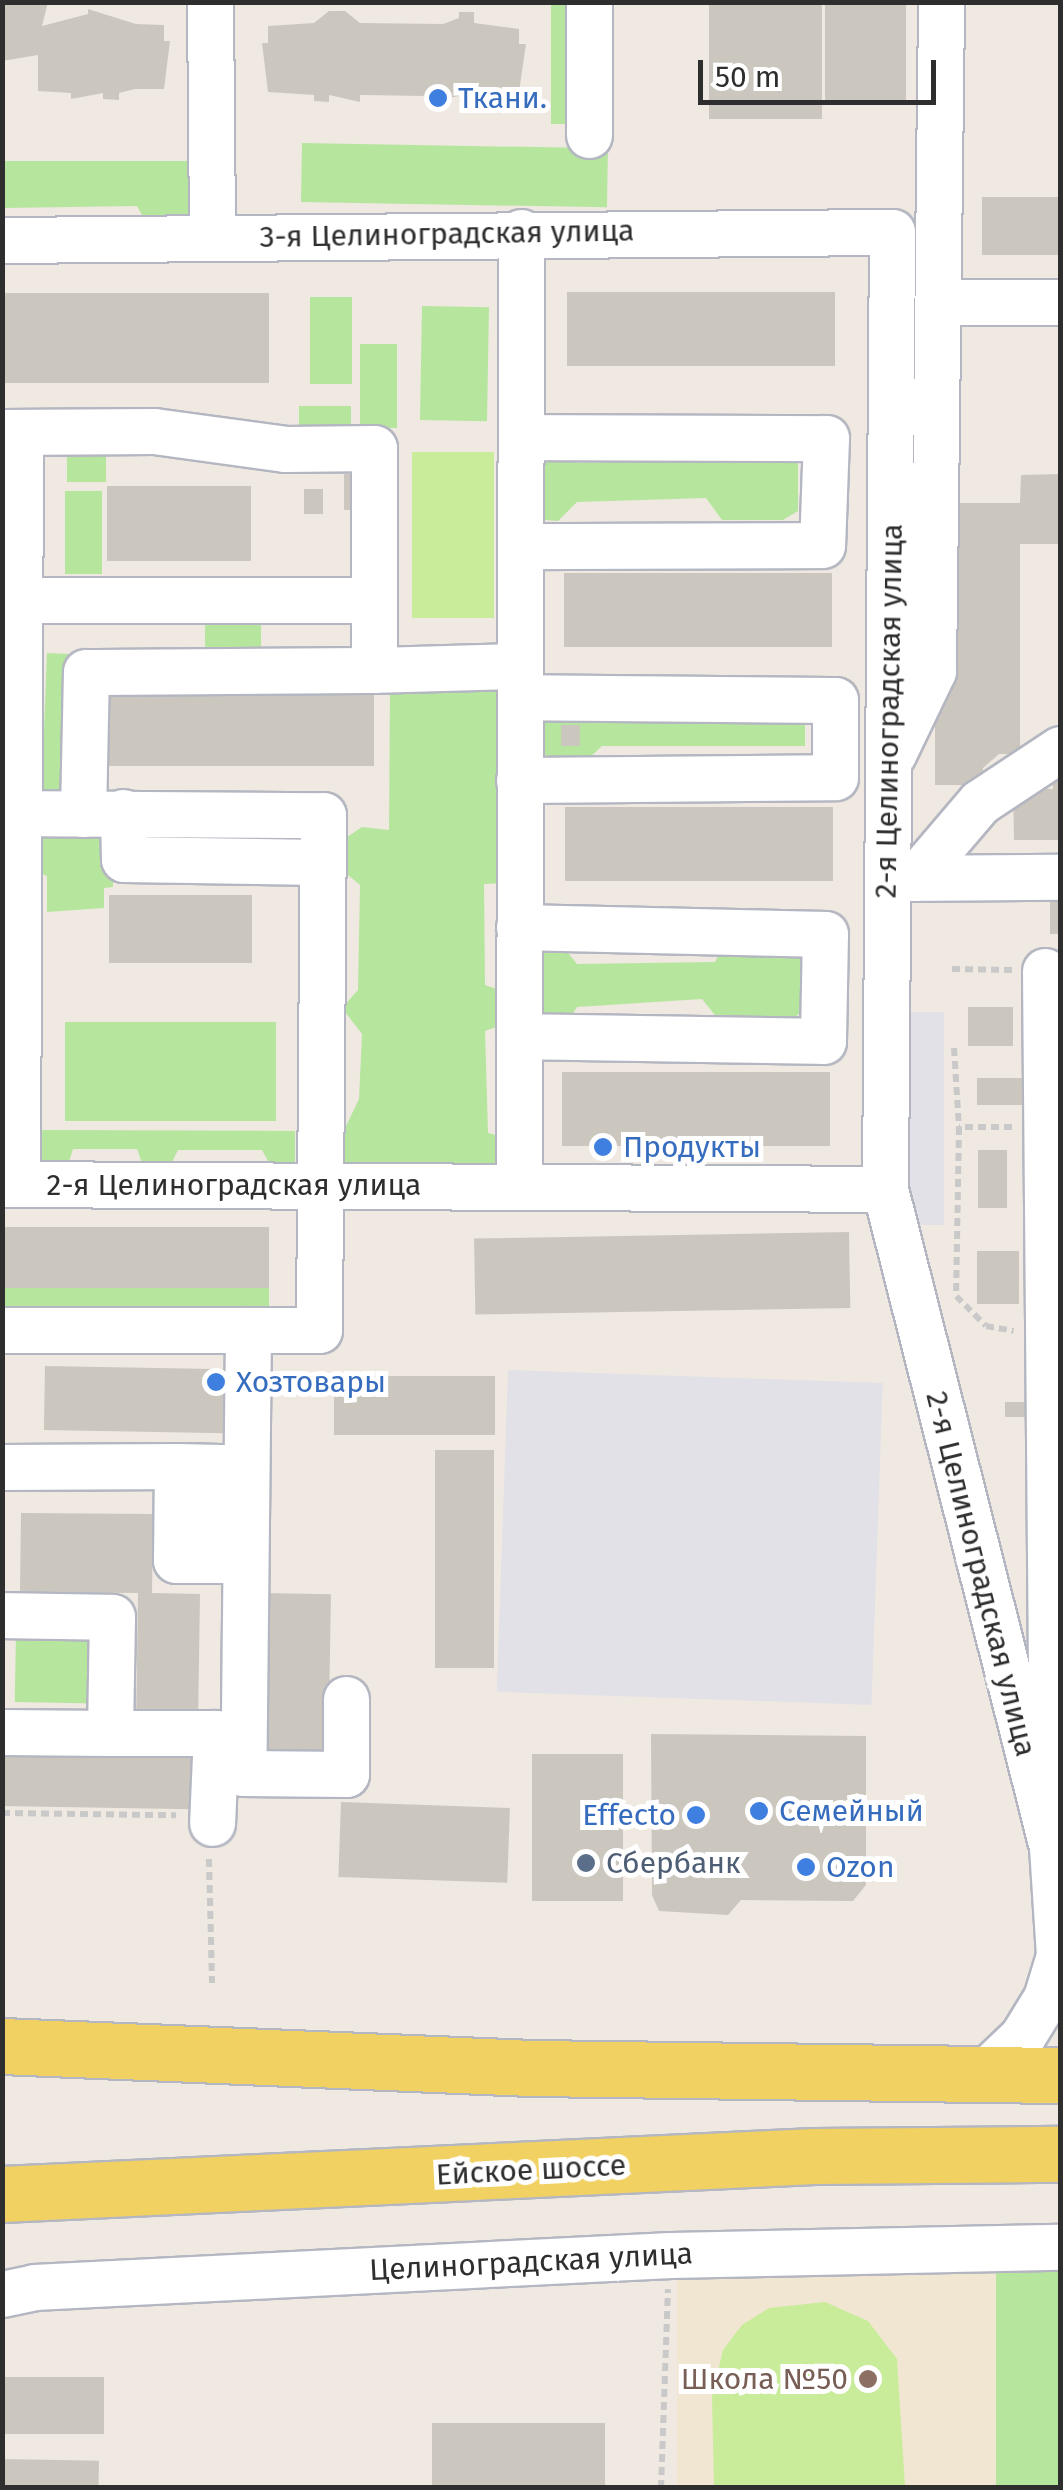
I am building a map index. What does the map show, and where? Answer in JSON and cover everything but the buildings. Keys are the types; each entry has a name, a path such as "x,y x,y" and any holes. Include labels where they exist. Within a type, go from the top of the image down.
{"main road":[{"path":"2,2049 531,2068 1060,2074"},
{"name":"Ейское шоссе","path":"2,2191 74,2191 814,2156 1060,2154"}],"street":[{"path":"210,2 212,238"},
{"path":"589,2 589,135"},
{"path":"888,764 933,671 941,2"},
{"path":"519,1187 521,232"},
{"name":"3-я Целиноградская улица","path":"2,240 521,232 892,232"},
{"name":"2-я Целиноградская улица","path":"892,232 888,764 900,878 885,1189 1052,1847 1059,1966 1022,2036 982,2076"},
{"path":"937,302 1060,302"},
{"path":"10,1184 12,814 20,600 11,432 154,431 285,449 374,448 374,670"},
{"path":"522,437 826,438 822,545 522,546"},
{"path":"20,600 372,600"},
{"path":"103,813 86,672 374,670 835,700 835,777 519,780"},
{"path":"900,878 980,802 1060,749"},
{"path":"2,1330 319,1330 322,815 12,814"},
{"path":"900,878 1060,876"},
{"path":"519,926 824,934 823,1042 519,1036"},
{"path":"1044,970 1052,1133 1052,1847"},
{"name":"2-я Целиноградская улица","path":"10,1184 885,1189"},
{"path":"248,1330 243,1774 346,1774 346,1699"},
{"path":"2,1466 177,1466"},
{"path":"2,1615 112,1617 110,1734"},
{"path":"2,1732 216,1733 214,1819"},
{"path":"2,2202 74,2191"},
{"name":"Целиноградская улица","path":"2,2294 34,2287 670,2255 1060,2247"}],"path":[{"path":"952,969 1044,970"},
{"path":"954,1048 959,1127 956,1296 986,1326 1052,1335"},
{"path":"959,1127 1052,1133"},
{"path":"2,1813 214,1819 212,1983"},
{"path":"661,2488 670,2255"}],"shaded area":[{"path":"910,1012 944,1012 944,1225 910,1225"},
{"path":"508,1370 883,1383 872,1705 497,1692"},
{"name":"Школа №50","path":"677,2258 1060,2258 1060,2487 677,2487"}],"green space":[{"path":"551,3 584,3 584,124 551,124"},
{"path":"302,143 608,148 607,207 301,202"},
{"path":"2,161 193,161 193,211 185,229 150,229 137,206 3,208"},
{"path":"310,297 352,297 352,384 310,384"},
{"path":"422,306 489,307 487,421 420,420"},
{"path":"360,344 397,344 397,428 360,428"},
{"path":"299,406 351,406 351,438 299,438"},
{"path":"67,439 106,439 106,482 67,482"},
{"path":"724,444 786,447 798,464 798,511 783,520 722,520 706,498 577,502 558,521 544,520 538,509 540,453 558,445 575,463 706,462"},
{"path":"412,452 494,452 494,618 412,618"},
{"path":"65,491 102,491 102,574 65,574"},
{"path":"205,612 261,612 261,653 205,653"},
{"path":"47,653 70,654 73,781 62,794 36,793 29,740 44,732"},
{"path":"497,686 507,690 507,883 484,884 485,985 503,991 505,1024 485,1031 488,1133 504,1137 510,1166 356,1175 340,1161 337,1145 359,1099 362,1034 342,1008 358,990 360,885 336,865 338,843 362,827 389,830 390,688"},
{"path":"805,715 805,746 602,746 586,761 554,762 540,750 540,717"},
{"path":"30,831 99,832 113,855 113,887 104,888 104,908 47,912 47,876 32,869"},
{"path":"726,941 806,956 805,1008 785,1027 726,1029 702,999 577,1007 564,1028 544,1025 537,959 546,948 560,943 577,964 715,962"},
{"path":"65,1022 276,1022 276,1121 65,1121"},
{"path":"295,1131 295,1162 286,1173 275,1174 262,1150 178,1150 171,1164 144,1169 137,1149 73,1149 67,1168 33,1171 35,1133"},
{"path":"3,1288 269,1288 269,1316 3,1316"},
{"path":"16,1632 97,1633 96,1703 15,1702"},
{"path":"996,2259 1060,2259 1060,2487 996,2487"},
{"path":"825,2302 868,2321 897,2359 905,2487 714,2487 712,2397 723,2350 742,2325 769,2308"}],"place":[{"name":"Ткани.","path":"438,98"},
{"name":"Продукты","path":"603,1147"},
{"name":"Хозтовары","path":"216,1382"},
{"name":"Семейный","path":"759,1811"},
{"name":"Effecto","path":"696,1815"},
{"name":"Сбербанк","path":"586,1863"},
{"name":"Ozon","path":"806,1867"},
{"name":"Школа №50","path":"868,2379"}]}
